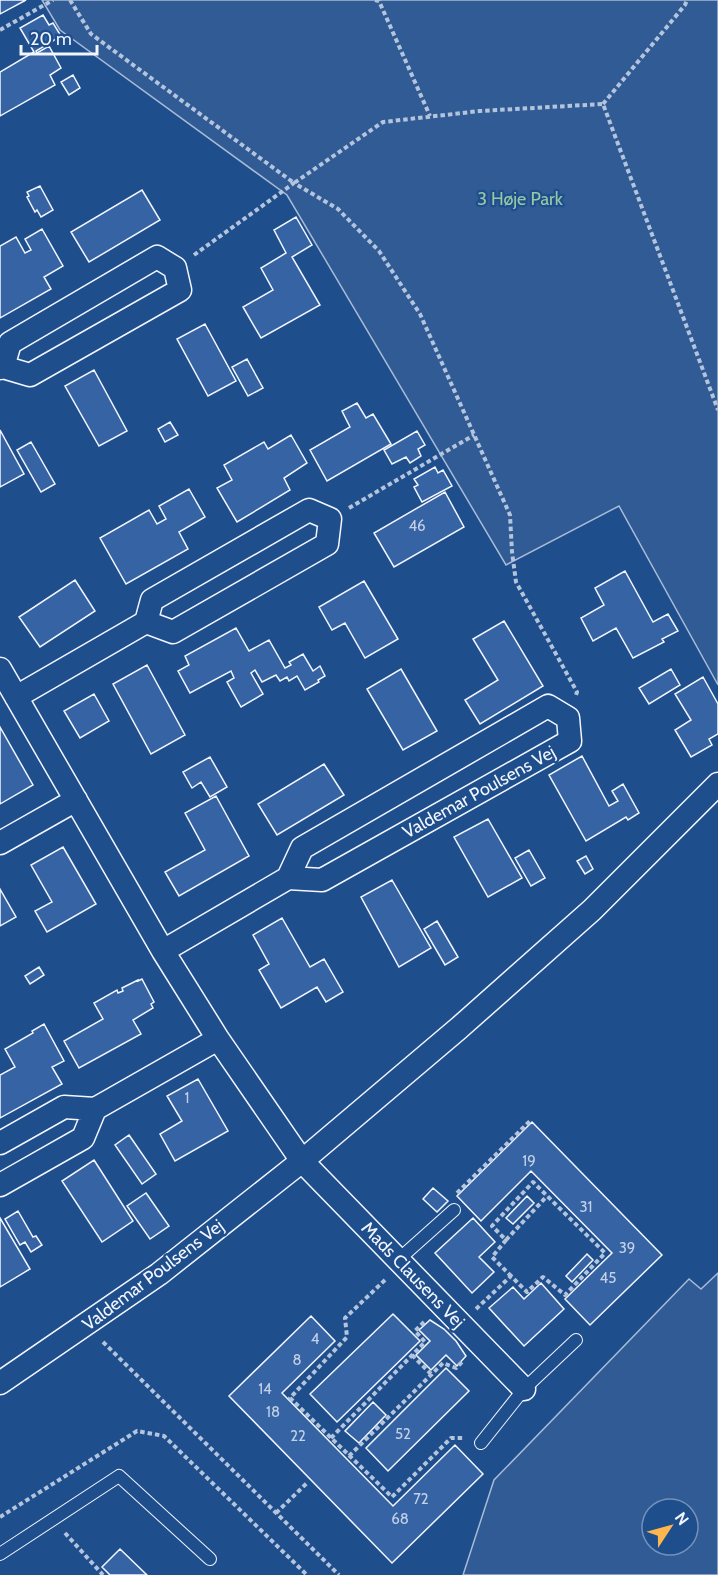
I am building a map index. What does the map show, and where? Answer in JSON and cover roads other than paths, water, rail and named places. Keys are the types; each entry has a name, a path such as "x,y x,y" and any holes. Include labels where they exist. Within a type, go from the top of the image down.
{"street":[{"path":"158,257 175,268 180,290 30,375 2,368 10,343 158,257"},
{"path":"16,697 146,622 152,600 309,510 330,519 327,544 173,632 146,622"},
{"path":"0,669 163,951 218,1040 302,1161"},
{"name":"Valdemar Poulsens Vej","path":"548,706 568,718 570,741 322,880 288,878 302,848 548,706"},
{"name":"Valdemar Poulsens Vej","path":"0,1383 159,1274 302,1161 459,1028 592,910 718,784"},
{"path":"0,843 76,800"},
{"path":"163,951 288,878"},
{"path":"0,1143 64,1107 95,1109 218,1040"},
{"path":"0,1185 83,1137 95,1109"},
{"name":"Mads Clausens Vej","path":"302,1161 524,1389"}],"lane":[{"path":"400,1262 454,1210"},
{"path":"481,1443 524,1389 576,1340"},
{"path":"0,1554 119,1476 210,1559"}],"park label":[{"name":"3 Høje Park","path":"520,199"}]}
